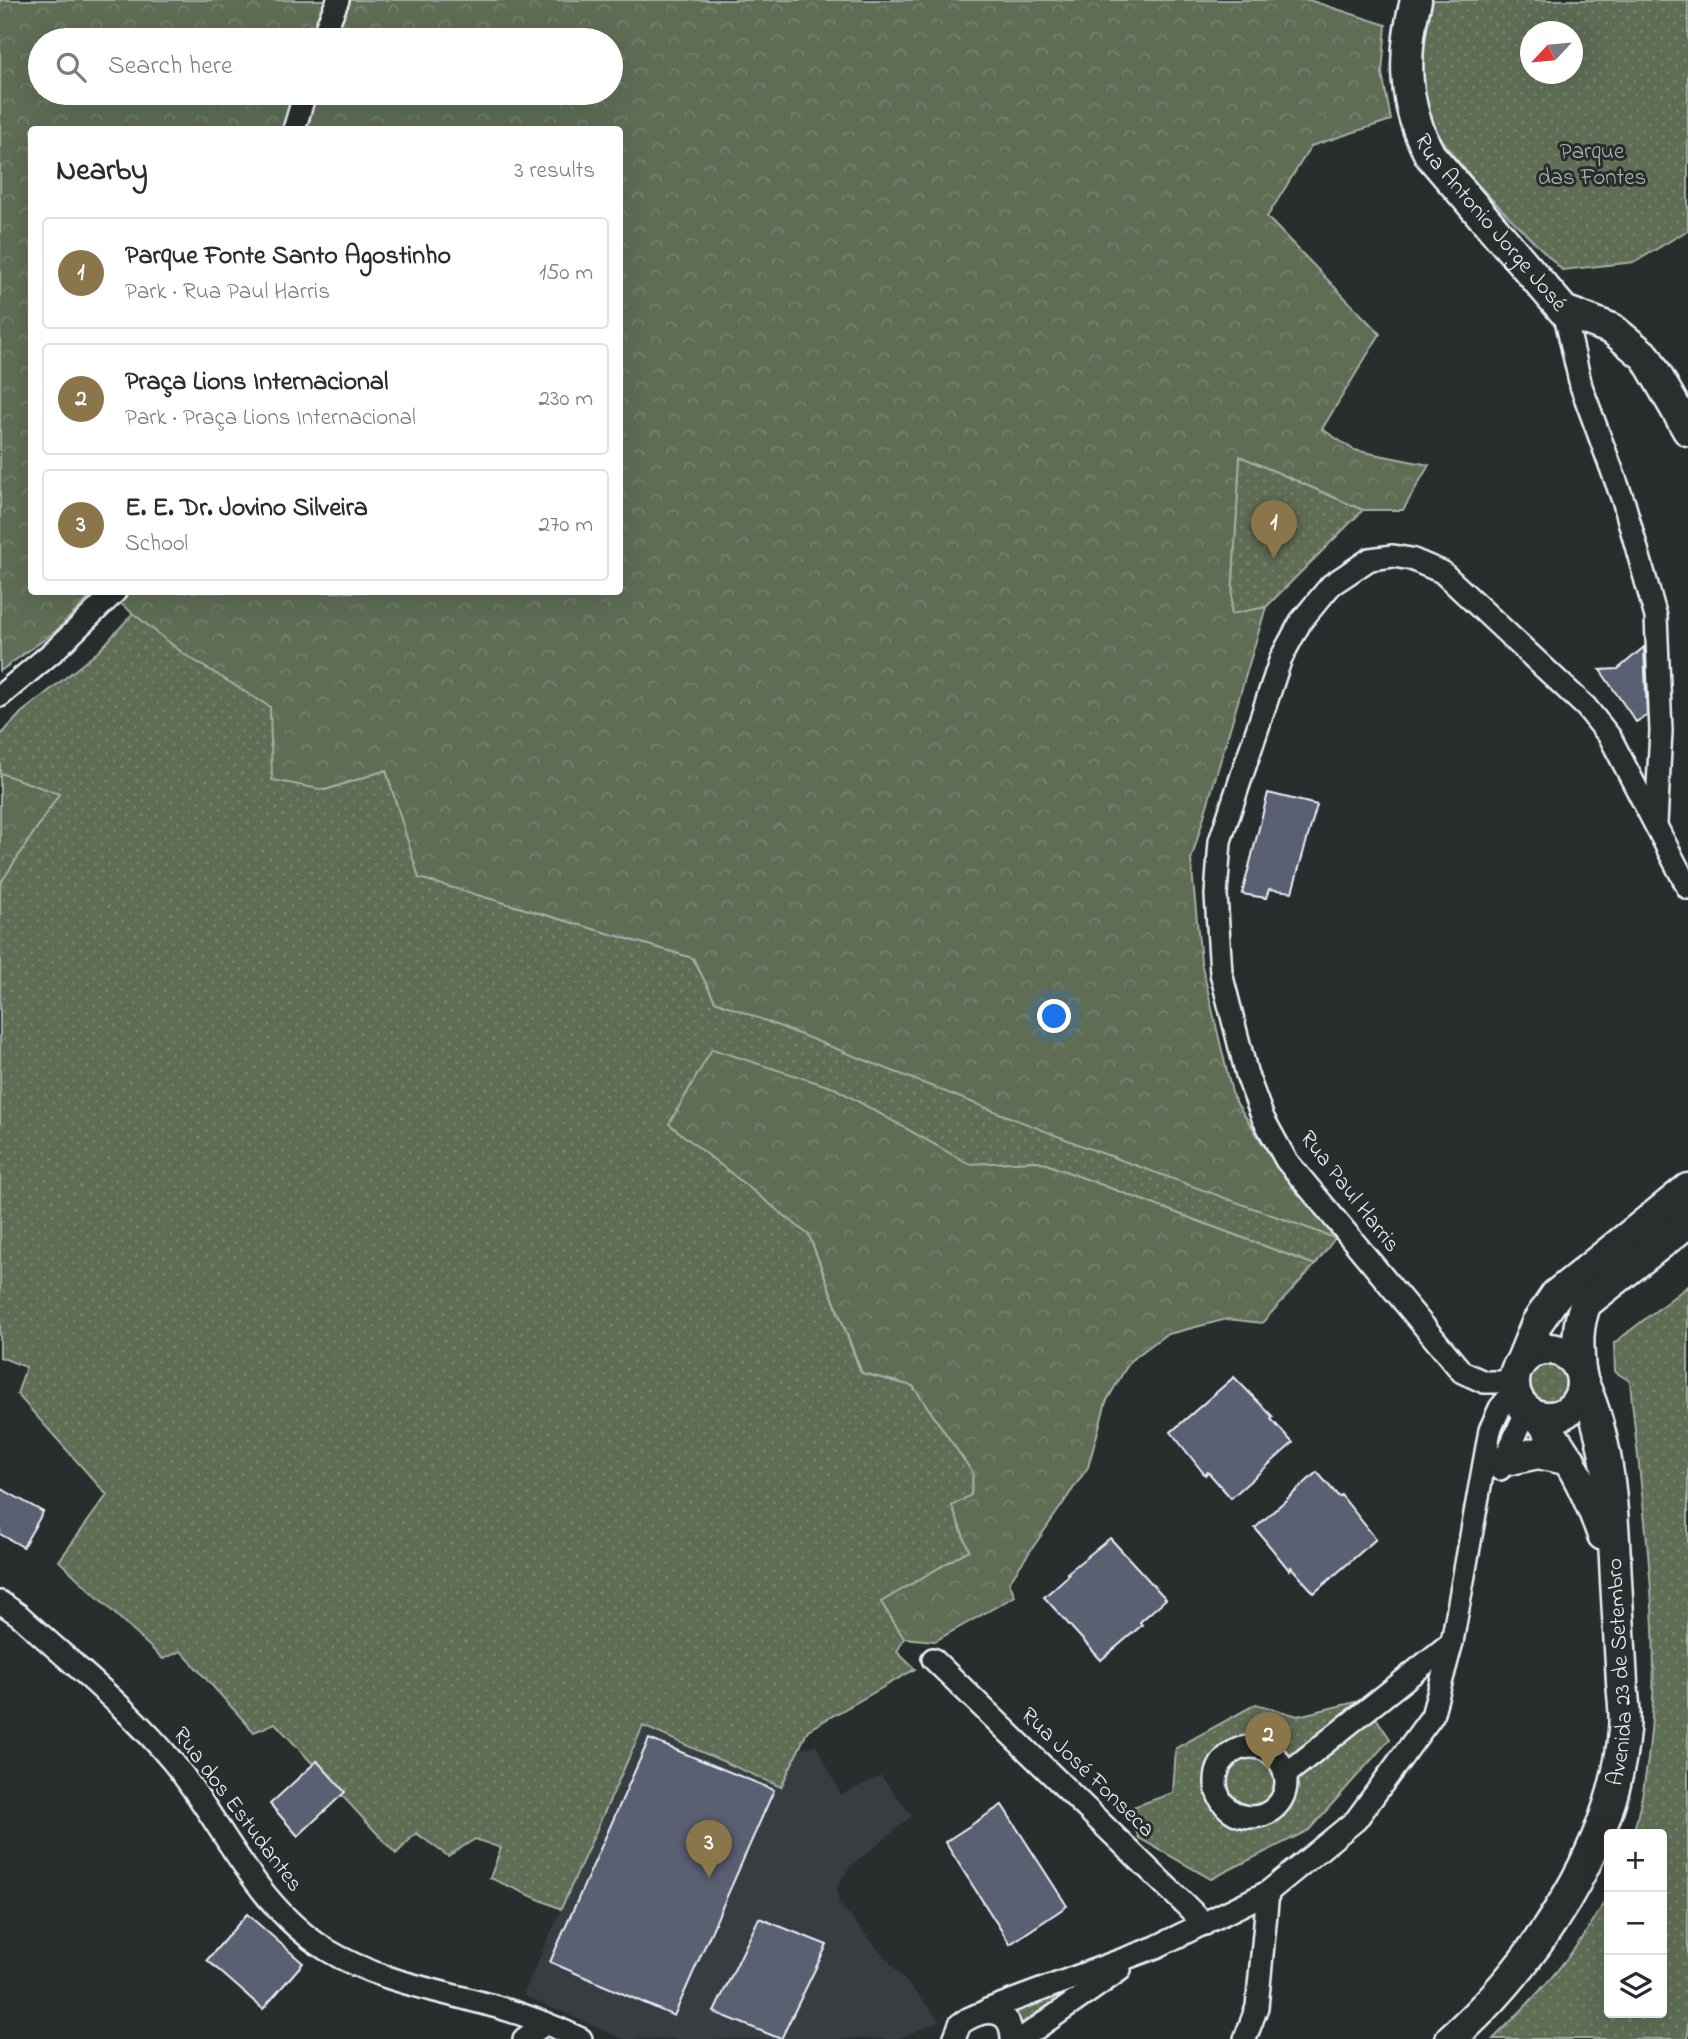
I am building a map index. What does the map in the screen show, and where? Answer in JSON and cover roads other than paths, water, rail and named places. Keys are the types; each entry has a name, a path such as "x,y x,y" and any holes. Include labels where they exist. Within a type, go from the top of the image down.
{"street":[{"path":"326,28 338,0"},
{"name":"Rua Antonio Jorge José","path":"1416,0 1407,47 1407,87 1419,136 1430,155 1564,311 1612,330 1646,357 1688,430"},
{"path":"295,126 301,105"},
{"path":"1564,311 1581,386 1624,503 1656,617 1661,731 1656,825 1688,888"},
{"name":"Rua Paul Harris","path":"1523,1392 1484,1382 1462,1372 1286,1160 1263,1118 1247,1075 1221,973 1216,895 1220,841 1281,658 1301,621 1331,585 1370,559 1393,556 1411,559 1442,572 1462,587 1586,706 1610,737 1656,825"},
{"path":"0,696 55,650 112,595"},
{"path":"950,2038 960,2024 987,2010 1156,1947 1268,1892 1356,1820 1386,1783 1432,1716 1452,1642 1490,1430 1500,1408 1523,1392 1537,1323 1556,1296 1688,1189"},
{"path":"1523,1392 1559,1416 1569,1411 1581,1394 1577,1338 1579,1320 1586,1303 1688,1222"},
{"path":"1478,1494 1506,1460 1531,1353 1554,1349 1566,1353 1581,1377"},
{"name":"Avenida 23 de Setembro","path":"1451,2039 1520,1967 1557,1916 1586,1859 1612,1790 1625,1729 1615,1527 1601,1432 1581,1377"},
{"path":"1523,1392 1570,1460 1590,1496 1616,1568"},
{"path":"1506,1460 1538,1453 1570,1460"},
{"name":"Rua dos Estudantes","path":"0,1602 19,1615 139,1725 174,1764 252,1879 294,1927 358,1968 390,1980 498,2007 546,2023 581,2039"},
{"path":"1285,1775 1452,1642"},
{"name":"Rua José Fonseca","path":"933,1659 1205,1924"},
{"path":"1245,2039 1257,2007 1268,1892"},
{"path":"1021,2039 1156,1947"},
{"path":"987,2010 1000,2013 1008,2020 1012,2039"},
{"path":"524,2039 546,2023"}],"place":[{"name":"Parque Fonte Santo Agostinho","path":"1274,558"},
{"name":"Praça Lions Internacional","path":"1268,1770"},
{"name":"E. E. Dr. Jovino Silveira","path":"709,1878"}],"park label":[{"name":"Parque das Fontes","path":"1592,165"}]}
